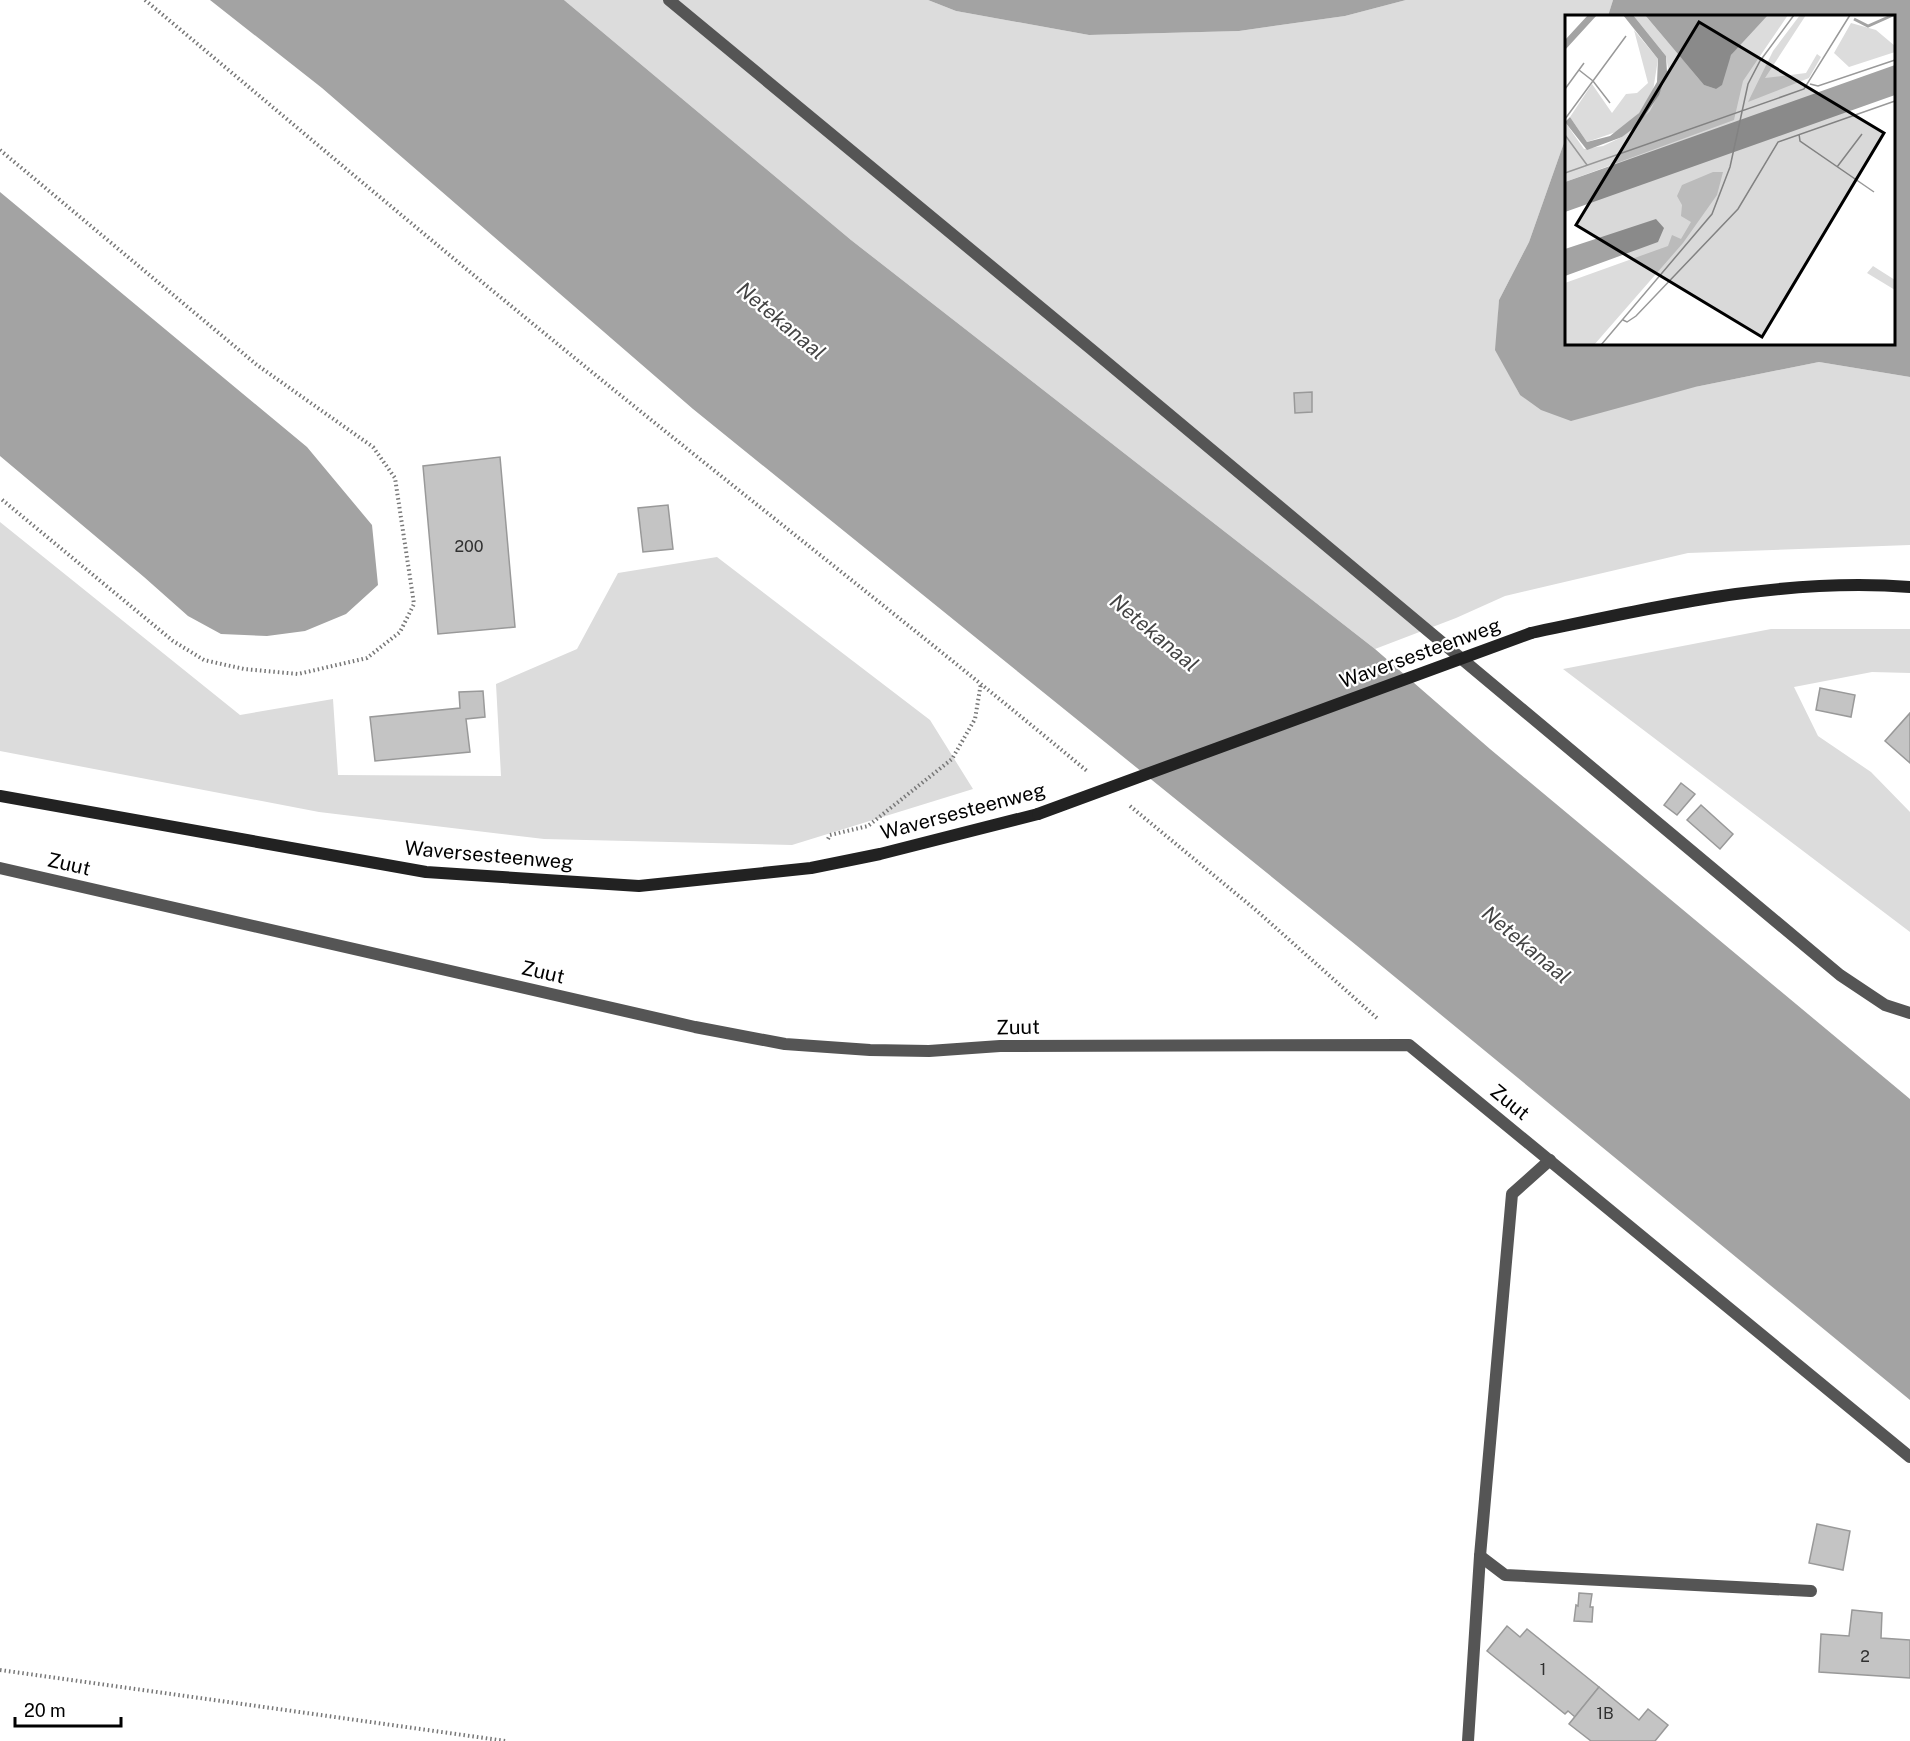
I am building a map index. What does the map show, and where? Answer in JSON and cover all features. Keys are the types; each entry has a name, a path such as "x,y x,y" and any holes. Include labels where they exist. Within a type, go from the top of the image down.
{"main road":[{"name":"Waversesteenweg","path":"0,796 426,872 639,886 811,868 880,854 1038,814 1531,633 1696,599 1801,586 1910,587"}],"street":[{"path":"669,0 1101,357 1840,975 1885,1005 1910,1012"},
{"name":"Zuut","path":"0,868 695,1027 785,1044 917,1051 1000,1046 1409,1045 1910,1456"},
{"path":"1468,1741 1480,1556 1512,1194 1550,1160"},
{"path":"1480,1556 1505,1575 1811,1591"}],"path":[{"path":"145,0 549,337 1091,774"},
{"path":"0,150 257,365 373,447 395,478 414,604 400,633 367,658 298,674 244,669 204,660 173,641 0,498"},
{"path":"811,868 830,835 868,826 952,759 975,719 981,683"},
{"path":"1128,804 1257,911 1409,1045"},
{"path":"0,1670 506,1741"}],"shaded area":[{"path":"564,0 928,0 956,11 1089,35 1239,31 1345,16 1406,0 1613,0 1608,15 1565,15 1565,140 1529,242 1499,300 1496,350 1520,395 1695,387 1819,362 1910,377 1910,545 1688,553 1505,596 1456,618 1375,649 851,240"},
{"path":"0,522 240,715 333,699 338,775 501,776 496,684 577,649 618,573 717,557 930,720 973,789 792,845 544,839 319,812 0,751"},
{"path":"1771,629 1910,629 1910,673 1872,672 1794,687 1818,736 1871,772 1910,812 1910,932 1563,669"}],"water":[{"name":"Netekanaal","path":"210,0 564,0 851,240 1375,649 1490,749 1910,1099 1910,1400 1356,945 693,409 322,88"},
{"path":"928,0 1406,0 1345,16 1239,31 1089,35 956,11"},
{"path":"1613,0 1910,0 1910,377 1819,362 1695,387 1571,421 1541,410 1520,395 1495,350 1499,300 1529,242 1565,140 1565,345 1895,345 1895,15 1608,15"},
{"path":"0,192 307,447 372,525 378,585 346,614 305,631 267,636 221,634 188,616 0,456"}],"building":[{"path":"1312,392 1312,412 1295,413 1294,393"},
{"path":"500,457 515,627 438,634 423,466"},
{"path":"668,505 673,549 643,552 638,508"},
{"path":"1820,688 1855,695 1851,717 1816,710"},
{"path":"483,691 485,717 466,719 470,752 375,761 370,717 460,708 459,692"},
{"path":"1910,713 1910,763 1885,741"},
{"path":"1681,783 1695,794 1677,815 1664,805"},
{"path":"1701,805 1733,834 1720,849 1687,820"},
{"path":"1817,1524 1850,1531 1843,1570 1809,1563"},
{"path":"1579,1593 1592,1594 1590,1607 1593,1607 1592,1622 1574,1621"},
{"path":"1852,1610 1882,1613 1881,1638 1910,1640 1910,1678 1819,1672 1821,1634 1849,1636"},
{"path":"1507,1626 1520,1637 1527,1629 1599,1687 1575,1717 1568,1711 1565,1714 1487,1651"},
{"path":"1599,1687 1639,1720 1648,1709 1668,1725 1655,1741 1591,1741 1569,1724"}]}
